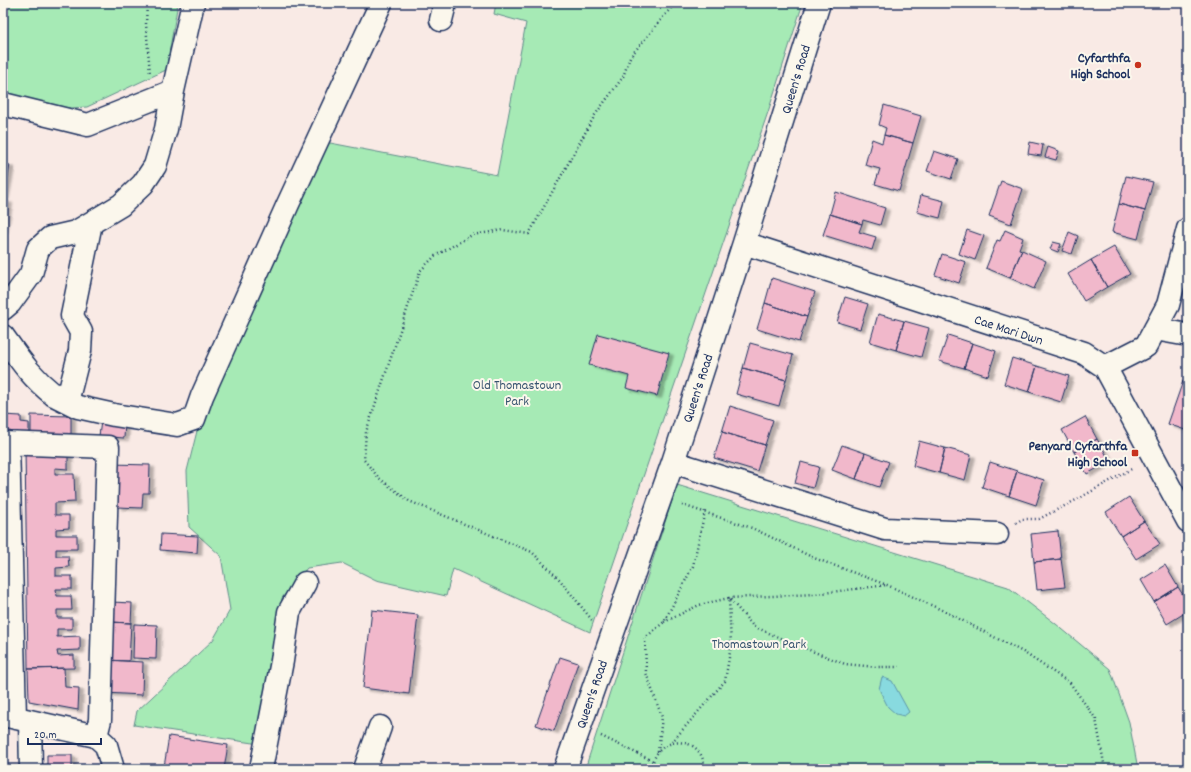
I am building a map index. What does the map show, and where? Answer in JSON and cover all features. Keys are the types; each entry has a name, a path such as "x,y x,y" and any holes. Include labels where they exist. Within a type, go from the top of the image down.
{"street":[{"path":"3,309 10,303 31,274 38,249 50,238 76,232 121,205 143,184 156,166 166,129 193,3"},
{"path":"3,336 26,369 54,395 78,408 177,424 194,419 202,396 288,204 381,3"},
{"name":"Queen's Road","path":"565,769 673,462 744,243 819,3"},
{"path":"3,104 88,124 173,91"},
{"path":"54,395 69,394 80,351 81,332 72,316 91,223"},
{"path":"1105,367 1146,346 1168,305 1188,232"},
{"name":"Cae Mari Dwn","path":"744,243 1084,353 1105,367 1188,521"},
{"path":"1155,329 1188,335"},
{"path":"31,769 16,718 6,443 108,447 100,720 96,736"},
{"path":"673,462 885,529 997,534"},
{"path":"261,769 282,661 289,612 305,583"},
{"path":"16,718 96,736 106,744 113,769"},
{"path":"365,769 380,727"}],"path":[{"path":"148,3 146,24 153,99"},
{"path":"613,633 598,627 560,580 532,552 409,501 379,478 364,460 366,432 420,271 435,256 472,235 503,230 529,234 595,115 623,77 630,57 675,3"},
{"path":"997,534 1022,519 1039,519 1153,457"},
{"path":"660,498 705,511 752,528 814,558 887,585 944,611 1023,652 1070,683 1096,719 1105,769"},
{"path":"664,622 693,566 705,511"},
{"path":"658,752 662,717 646,673 644,638 664,622 699,605 729,598 815,594 887,585"},
{"path":"729,598 752,626 789,642 845,664 898,667"},
{"path":"652,769 653,761 658,752 664,746 672,742 725,681 731,646 729,598"},
{"path":"580,726 653,761"},
{"path":"672,742 689,744 696,749 701,756 704,769"}],"green space":[{"path":"3,3 178,3 166,70 87,107 3,112"},
{"name":"Old Thomastown Park","path":"496,3 803,3 768,112 590,632 453,569 446,596 376,580 342,563 307,568 282,598 276,645 259,744 134,725 137,711 213,640 230,610 221,556 189,527 187,471 200,419 325,142 497,175 526,23 494,14"},
{"name":"Thomastown Park","path":"677,485 1008,587 1056,624 1110,669 1129,722 1138,769 585,769"}],"water":[{"path":"882,677 892,681 909,712 904,716 896,714 888,707 879,689"}],"building":[{"path":"884,105 921,116 913,143 884,135 886,128 879,125"},
{"path":"884,135 913,143 899,191 875,184 880,169 865,165 872,139 882,143"},
{"path":"1030,142 1043,145 1041,156 1028,154"},
{"path":"1048,147 1059,151 1056,160 1045,157"},
{"path":"934,151 958,159 951,179 927,171"},
{"path":"3,164 10,165 4,197 3,197"},
{"path":"1126,176 1153,182 1145,211 1119,204"},
{"path":"1001,181 1023,189 1011,224 989,216"},
{"path":"836,192 885,208 880,225 863,220 862,224 830,214"},
{"path":"921,195 944,201 940,218 917,212"},
{"path":"3,200 8,201 3,230"},
{"path":"1119,204 1145,211 1138,239 1112,232"},
{"path":"830,214 862,224 859,232 876,237 872,250 823,235"},
{"path":"967,230 984,236 975,260 959,254"},
{"path":"1005,230 1023,238 1019,249 1022,250 1010,278 986,268 997,240 1000,241"},
{"path":"1069,232 1078,236 1072,254 1062,251"},
{"path":"1053,242 1061,244 1058,252 1050,249"},
{"path":"1114,247 1130,274 1107,287 1091,260"},
{"path":"1022,250 1046,261 1034,289 1010,278"},
{"path":"942,254 966,262 959,283 935,275"},
{"path":"1091,260 1107,287 1084,301 1068,274"},
{"path":"772,278 815,292 807,317 765,303"},
{"path":"845,297 868,304 860,329 837,322"},
{"path":"765,303 807,317 799,342 757,329"},
{"path":"878,314 904,321 896,350 870,342"},
{"path":"904,321 929,328 921,357 896,350"},
{"path":"598,334 669,353 657,396 626,388 629,376 589,365"},
{"path":"948,335 972,343 964,368 939,361"},
{"path":"750,343 793,355 786,380 743,368"},
{"path":"972,343 996,351 988,376 964,368"},
{"path":"1012,358 1037,366 1029,392 1004,384"},
{"path":"1037,366 1069,376 1061,402 1029,392"},
{"path":"743,368 786,380 779,406 736,394"},
{"path":"1183,381 1188,382 1188,431 1168,424"},
{"path":"730,406 773,420 765,445 722,432"},
{"path":"3,415 21,416 21,422 29,423 29,435 3,439"},
{"path":"31,415 71,416 71,437 31,436"},
{"path":"1085,417 1097,439 1074,452 1062,430"},
{"path":"101,421 125,423 124,438 99,436"},
{"path":"722,432 765,445 757,471 714,458"},
{"path":"1097,439 1110,461 1087,474 1074,452"},
{"path":"919,441 945,448 939,473 913,466"},
{"path":"842,445 865,453 856,479 832,470"},
{"path":"25,448 68,455 68,469 55,468 55,474 74,474 75,502 55,503 55,515 69,515 69,528 56,529 56,535 77,535 77,549 56,549 56,556 68,556 69,567 56,568 56,576 72,576 72,589 56,589 57,596 71,596 72,610 57,610 57,618 72,618 72,629 57,629 57,637 80,636 80,650 57,651 58,656 74,655 74,668 28,669"},
{"path":"945,448 971,455 965,480 939,473"},
{"path":"865,453 889,462 879,487 856,479"},
{"path":"801,462 819,467 813,488 795,483"},
{"path":"990,462 1017,471 1009,496 982,487"},
{"path":"112,464 150,465 149,493 143,493 142,508 117,507"},
{"path":"1017,471 1044,480 1036,505 1009,496"},
{"path":"1129,497 1144,521 1121,536 1106,512"},
{"path":"1144,521 1160,544 1136,559 1121,536"},
{"path":"1058,531 1061,559 1034,562 1031,534"},
{"path":"161,534 198,536 197,553 160,550"},
{"path":"1061,559 1065,587 1037,590 1034,562"},
{"path":"1165,565 1178,587 1154,602 1141,580"},
{"path":"1178,587 1188,603 1188,611 1167,624 1154,602"},
{"path":"112,602 132,603 131,623 110,622"},
{"path":"372,610 418,615 409,694 363,688"},
{"path":"110,622 131,623 129,661 106,660"},
{"path":"134,624 157,625 156,659 133,658"},
{"path":"560,657 578,663 554,731 536,725"},
{"path":"106,660 143,662 142,695 105,693"},
{"path":"64,668 65,687 79,688 78,710 29,701 28,669"},
{"path":"169,736 228,745 224,769 178,769 164,767"},
{"path":"47,755 72,755 72,769 47,769"}],"place":[{"name":"Cyfarthfa High School","path":"1138,65"},
{"name":"Penyard Cyfarthfa High School","path":"1135,453"}]}
